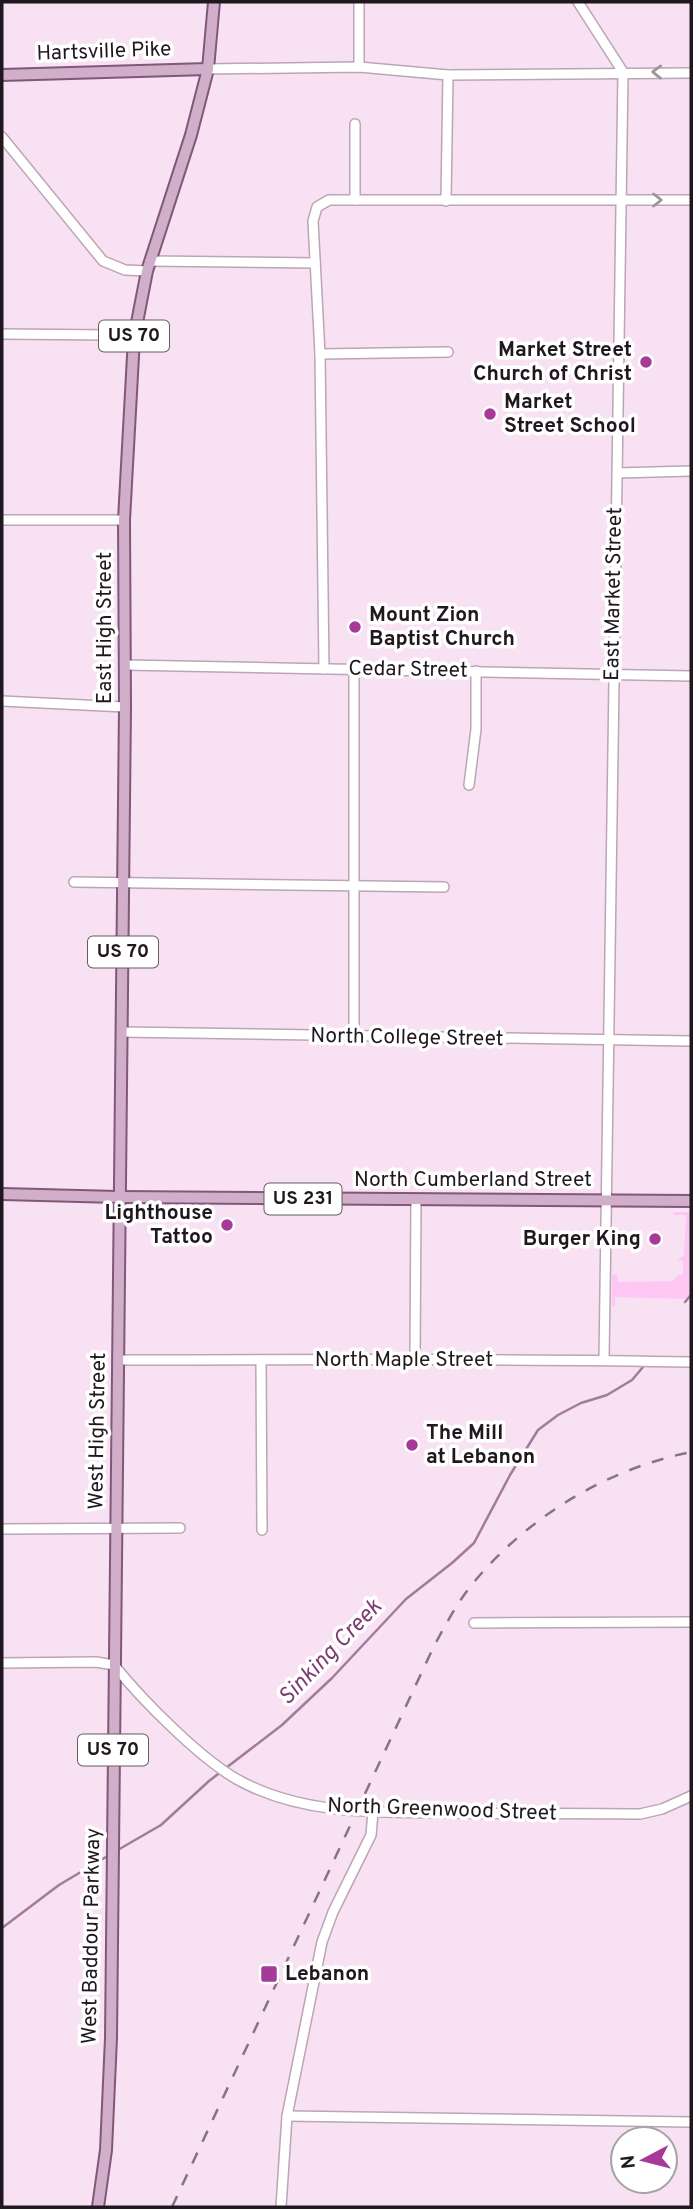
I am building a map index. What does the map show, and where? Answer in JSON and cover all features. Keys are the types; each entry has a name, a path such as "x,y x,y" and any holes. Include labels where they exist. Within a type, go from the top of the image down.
{"main road":[{"name":"US 70","path":"208,69 214,2"},
{"name":"Hartsville Pike","path":"2,75 208,69"},
{"name":"East High Street","path":"118,1197 125,707 124,520 134,338 148,266 191,135 208,69"},
{"name":"North Cumberland Street","path":"2,1194 691,1201"},
{"name":"West High Street","path":"114,1665 118,1197"},
{"name":"West Baddour Parkway","path":"98,2207 109,2100 114,1665"}],"street":[{"path":"359,2 359,67"},
{"path":"578,2 623,72"},
{"path":"208,69 359,67 448,75 691,72"},
{"name":"East Market Street","path":"604,1359 623,72"},
{"path":"446,201 448,75"},
{"path":"355,124 355,200"},
{"path":"2,137 103,261 125,270 148,266 315,263"},
{"path":"324,669 320,354 313,221 317,207 329,200 691,200"},
{"path":"2,334 111,335 134,338"},
{"path":"320,354 448,352"},
{"path":"617,473 691,471"},
{"path":"2,520 124,520"},
{"name":"Cedar Street","path":"125,665 691,676"},
{"path":"354,671 354,1037"},
{"path":"469,785 476,729 475,671"},
{"path":"2,701 125,707"},
{"path":"74,883 444,887"},
{"name":"North College Street","path":"122,1032 691,1041"},
{"path":"415,1360 416,1200"},
{"name":"North Maple Street","path":"118,1360 604,1359 691,1362"},
{"path":"261,1360 262,1530"},
{"path":"2,1529 180,1528"},
{"path":"474,1623 691,1622"},
{"path":"2,1663 96,1662 114,1665"},
{"name":"North Greenwood Street","path":"114,1665 130,1685 214,1763 244,1783 298,1803 334,1810 373,1812 640,1814 662,1809 691,1796"},
{"path":"281,2207 287,2116 323,1942 333,1912 370,1835 373,1812"},
{"path":"287,2116 691,2122"}],"shaded area":[{"path":"673,1212 691,1212 691,1299 615,1297 615,1306 612,1306 612,1275 617,1274 618,1282 672,1281 683,1274 683,1261 677,1260 684,1255 686,1215 674,1215"}],"waterway":[{"name":"Sinking Creek","path":"685,1302 691,1295"},
{"name":"Sinking Creek","path":"116,1851 161,1825 209,1781 282,1725 332,1678 406,1599 474,1543 510,1475 538,1430 581,1403 607,1395 632,1380 643,1367"},
{"name":"Sinking Creek","path":"2,1928 59,1885 111,1854"}],"railway":[{"path":"172,2207 434,1646 452,1613 474,1582 496,1558 545,1516 600,1483 629,1470 691,1452"}],"place":[{"name":"Market Street Church of Christ","path":"646,362"},
{"name":"Market Street School","path":"490,414"},
{"name":"Mount Zion Baptist Church","path":"355,627"},
{"name":"Lighthouse Tattoo","path":"227,1225"},
{"name":"Burger King","path":"655,1239"},
{"name":"The Mill at Lebanon","path":"412,1445"},
{"name":"Lebanon","path":"269,1974"}]}
